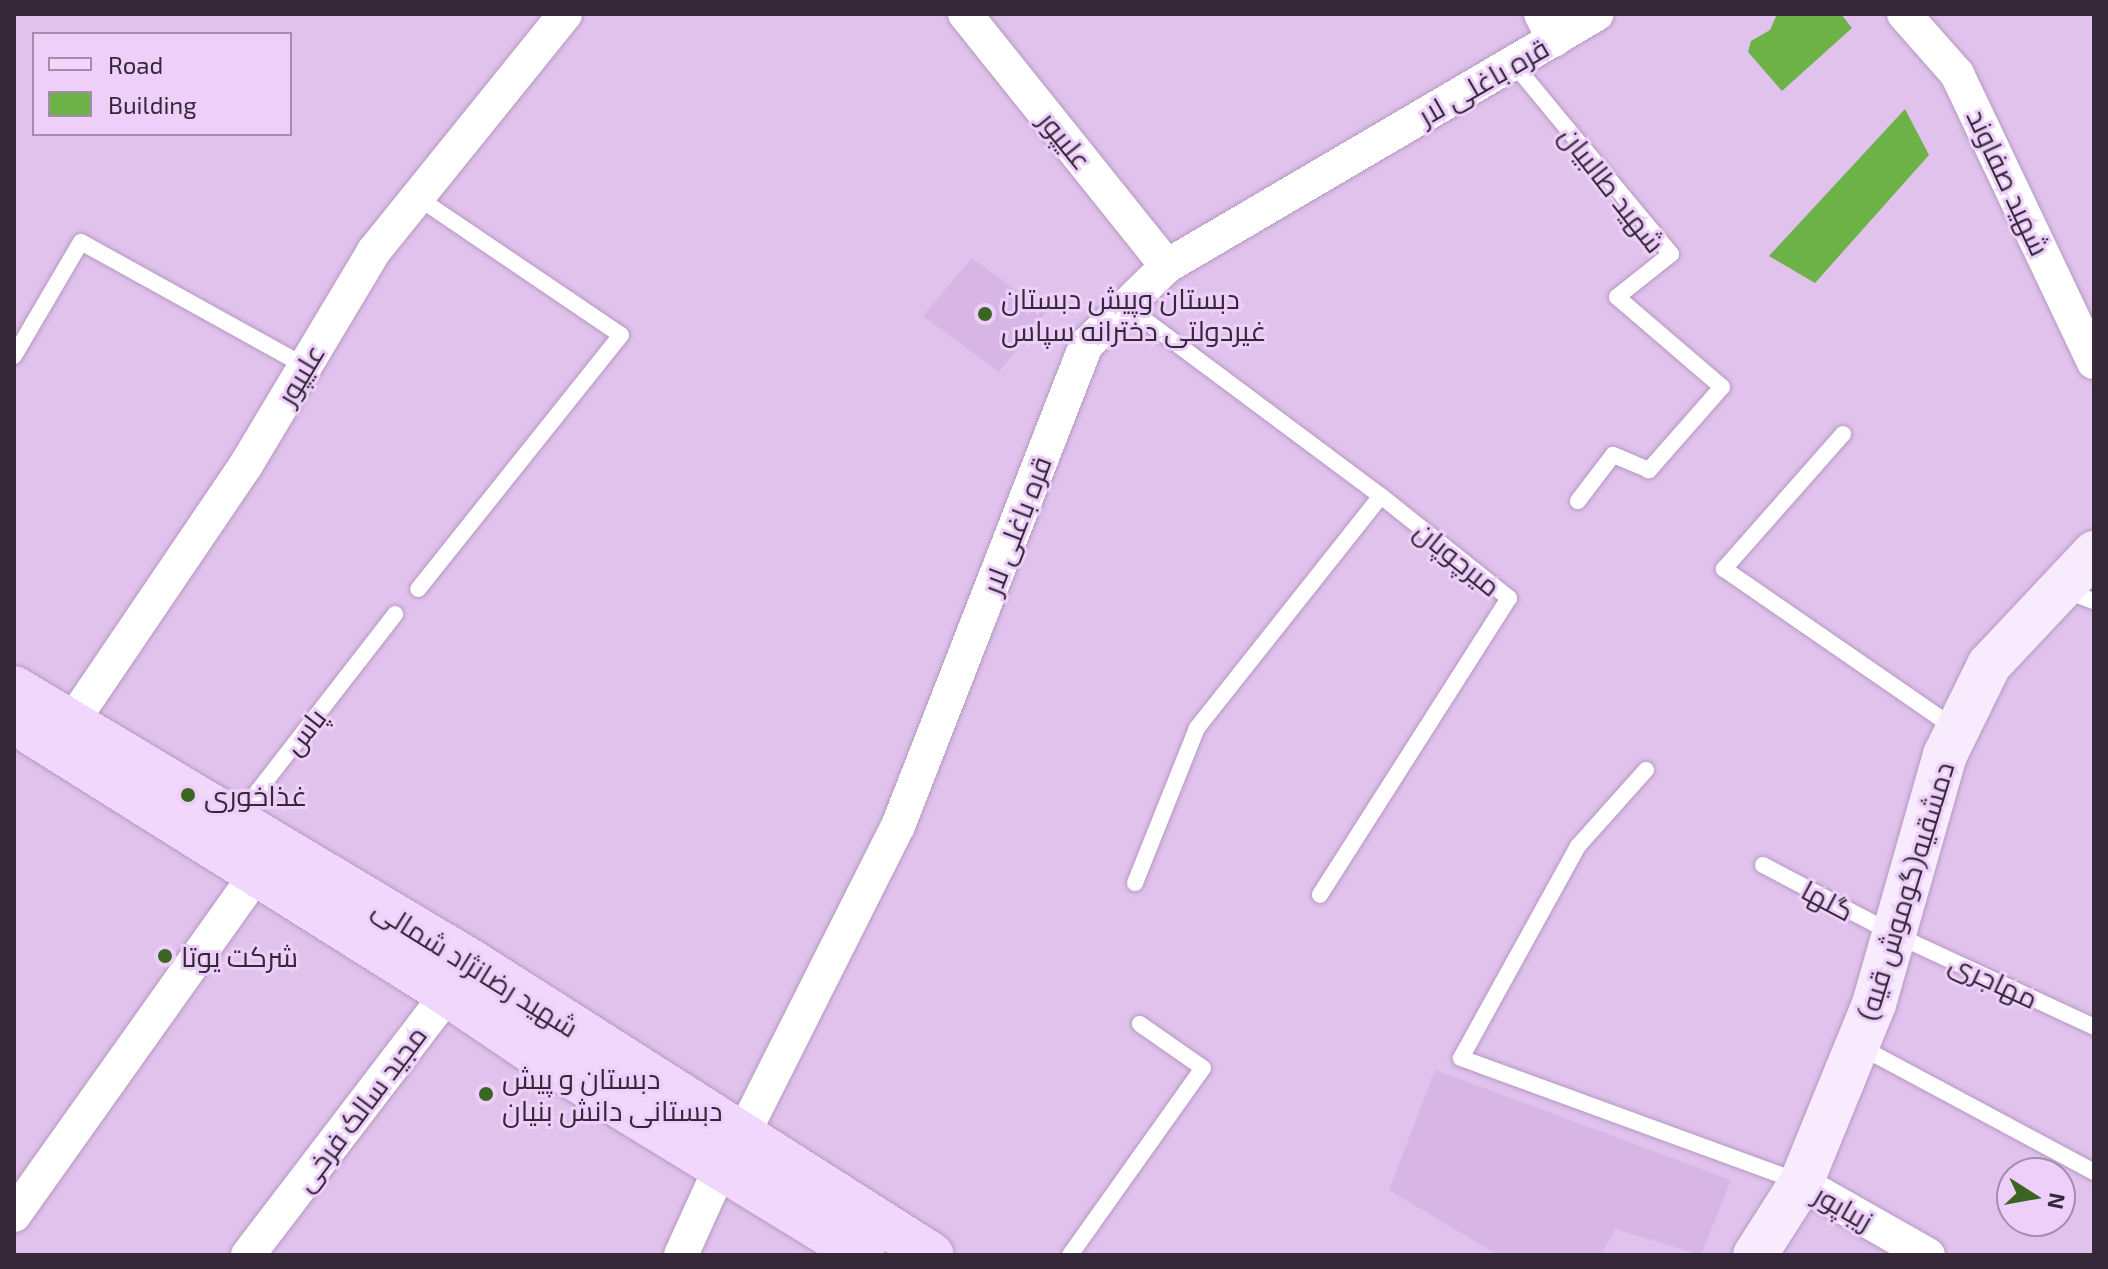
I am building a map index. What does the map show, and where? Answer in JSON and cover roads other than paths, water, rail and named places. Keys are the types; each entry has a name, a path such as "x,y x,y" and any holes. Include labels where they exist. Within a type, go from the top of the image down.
{"main road":[{"name":"دمشقیه(گوموش قیه)","path":"1755,1255 1801,1183 1874,1004 1945,755 1957,730 1989,665 2078,595 2094,553"},
{"name":"شهید رضانژاد شمالی","path":"14,688 63,735 459,978 543,1059 732,1150 932,1255"},
{"name":"شهید رضانژاد شمالی","path":"14,723 63,735"},
{"name":"شهید رضانژاد شمالی","path":"732,1150 863,1255"}],"street":[{"name":"علیپور","path":"63,735 246,465 374,251 565,14"},
{"name":"علیپور","path":"965,14 1167,266"},
{"name":"قره باغلی لار","path":"681,1255 898,826 1086,345 1167,266 1513,63 1547,27 1597,14"},
{"name":"شهید صفاوند","path":"1904,14 1957,74 2094,362"},
{"path":"14,1215 266,859"},
{"name":"مجید سالک فرخی","path":"248,1255 459,978"},
{"name":"زیباپور","path":"1801,1183 1928,1255"}],"lane":[{"name":"شهید طالبیان","path":"1513,63 1671,254 1617,297 1722,387 1649,470 1613,455 1578,501"},
{"path":"417,197 621,335 418,589"},
{"path":"14,356 81,242 305,366"},
{"name":"میرچوپان","path":"1126,306 1381,496 1509,598 1320,895"},
{"path":"1843,434 1724,569 1957,730"},
{"path":"1135,883 1197,728 1381,496"},
{"name":"پاس","path":"224,834 395,614"},
{"path":"1646,770 1578,846 1461,1058 1801,1183"},
{"name":"گلها","path":"1763,865 1894,934"},
{"name":"مهاجری","path":"1894,934 2094,1027"},
{"path":"1070,1255 1203,1068 1140,1024"},
{"path":"1857,1045 2094,1172"}],"place":[{"name":"دبستان وپیش دبستان غیردولتی دخترانه سپاس","path":"985,314"},
{"name":"غذاخوری","path":"188,795"},
{"name":"شرکت یوتا","path":"165,956"},
{"name":"دبستان و پیش دبستانی دانش بنیان","path":"486,1094"}]}
